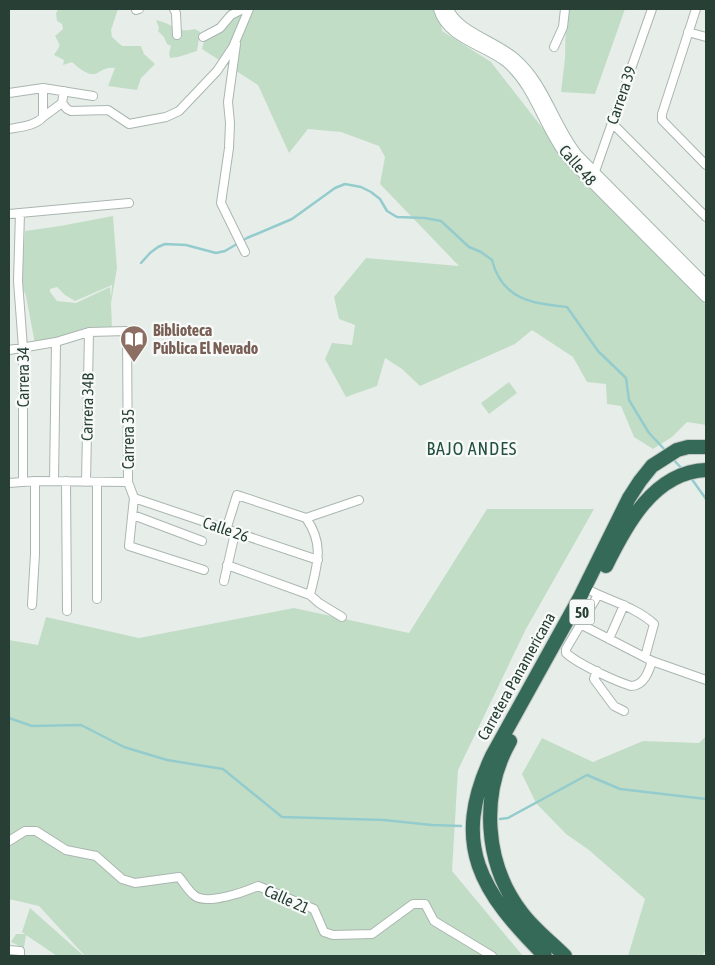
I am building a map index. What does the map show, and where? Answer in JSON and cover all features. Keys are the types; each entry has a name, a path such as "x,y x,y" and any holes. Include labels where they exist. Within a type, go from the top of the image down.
{"highway":[{"name":"Carretera Panamericana","path":"565,956 522,913 506,887 495,856 490,822 490,801 503,743 518,706 579,599 629,498 640,481 652,466 677,450 688,447 706,447"},
{"name":"Carretera Panamericana","path":"545,956 518,929 501,908 487,883 475,853 472,827 476,794 486,769 595,593 627,525 645,502 665,484 681,474 706,470"}],"main road":[{"name":"Calle 48","path":"439,9 443,19 452,29 500,58 523,79 559,145 569,158 593,177 706,285"},
{"name":"Calle 48","path":"448,9 458,23 502,49 528,72 539,87 569,145 593,177 706,297"}],"street":[{"path":"174,9 176,13 177,35"},
{"path":"203,37 220,28 231,15 243,9"},
{"path":"62,103 67,109 75,112 108,110 129,124 166,117 179,111 217,71 236,40 249,9"},
{"path":"554,47 563,27 565,9"},
{"name":"Carrera 39","path":"593,177 652,9"},
{"path":"696,9 662,114 662,120 706,165"},
{"path":"688,32 706,37"},
{"path":"236,40 228,102 230,123 229,148 221,203 245,252"},
{"path":"43,88 43,117"},
{"path":"9,93 43,88 93,96"},
{"path":"9,129 25,127 41,120 62,103 64,91"},
{"path":"612,123 706,217"},
{"path":"9,214 129,203"},
{"name":"Carrera 34","path":"20,213 18,280 23,348 22,482"},
{"name":"Carrera 35","path":"89,332 127,330 128,482 134,498 129,546 204,570"},
{"path":"9,350 56,342 89,332"},
{"name":"Carrera 34B","path":"86,482 89,332"},
{"path":"54,481 56,342"},
{"path":"9,483 35,481 128,482"},
{"path":"32,605 35,554 35,481"},
{"path":"66,482 66,612"},
{"path":"97,482 97,599"},
{"path":"226,530 237,495 306,518 360,500"},
{"name":"Calle 26","path":"134,498 318,560"},
{"path":"133,515 202,541"},
{"path":"306,518 315,532 318,541 318,560 310,595"},
{"path":"224,581 235,533"},
{"path":"227,565 310,595 342,617"},
{"path":"595,593 624,605 649,619 654,624 648,674 636,686 597,671 571,658 566,653 566,649 595,593"},
{"path":"609,639 624,605"},
{"path":"580,624 649,659 706,680"},
{"path":"597,671 594,679 614,706 624,711"},
{"name":"Calle 21","path":"9,841 25,831 36,831 66,850 96,856 122,879 135,884 179,877 196,896 208,899 240,894 258,886 314,909 324,932 333,935 372,934 413,904 425,904 434,921 492,956"},
{"path":"9,950 20,954"}],"green space":[{"path":"59,9 118,9 111,30 112,37 122,46 141,46 144,54 155,64 141,78 137,90 108,86 115,68 89,74 72,62 63,65 64,60 54,55 59,46 55,36 63,29 62,24 57,21 56,13"},
{"path":"247,9 439,9 442,31 491,62 547,134 567,165 706,305 706,425 687,422 672,437 653,449 634,437 621,406 607,404 606,384 587,382 573,357 532,330 515,344 420,386 402,369 385,358 377,386 346,397 325,359 332,343 352,345 355,325 339,319 334,297 366,258 459,266 380,184 385,157 379,146 341,132 308,129 289,153 258,85 202,49 204,41"},
{"path":"566,9 625,9 595,94 561,92 565,58"},
{"path":"156,20 178,29 195,29 200,32 197,51 170,58 171,46 167,44 164,37 158,31 159,28"},
{"path":"113,216 117,268 111,303 112,329 35,344 26,296 18,278 23,259 25,231","holes":["112,285 111,298 110,287 76,303 57,301 50,292 50,289 57,287 75,301"]},
{"path":"509,382 517,393 489,414 481,403"},
{"path":"487,509 594,509 526,629 458,770 452,871 523,956 85,956 39,906 9,899 9,640 38,645 46,617 139,638 294,608 409,633"},
{"path":"706,736 706,950 702,956 628,956 645,899 589,850 566,834 536,803 522,774 542,738 593,762 643,741 699,743"},
{"path":"30,908 84,956 57,956 26,935 24,948 11,942 16,934 25,934 22,932"}],"waterway":[{"path":"141,263 150,253 165,244 186,245 216,253 225,251 247,238 292,219 335,188 345,184 361,187 380,199 387,211 397,217 425,218 441,221 469,247 481,252 492,260 503,284 520,297 542,304 567,307 598,351 626,378 629,400 649,433 667,452"},
{"path":"672,458 684,471"},
{"path":"691,478 706,499"},
{"path":"9,718 32,726 81,725 124,747 167,760 223,769 282,817 384,820 461,826"},
{"path":"500,819 508,818 587,775 620,789 706,799"}],"place":[{"name":"Biblioteca Pública El Nevado","path":"134,363"}],"district":[{"name":"BAJO ANDES","path":"472,448"}]}
